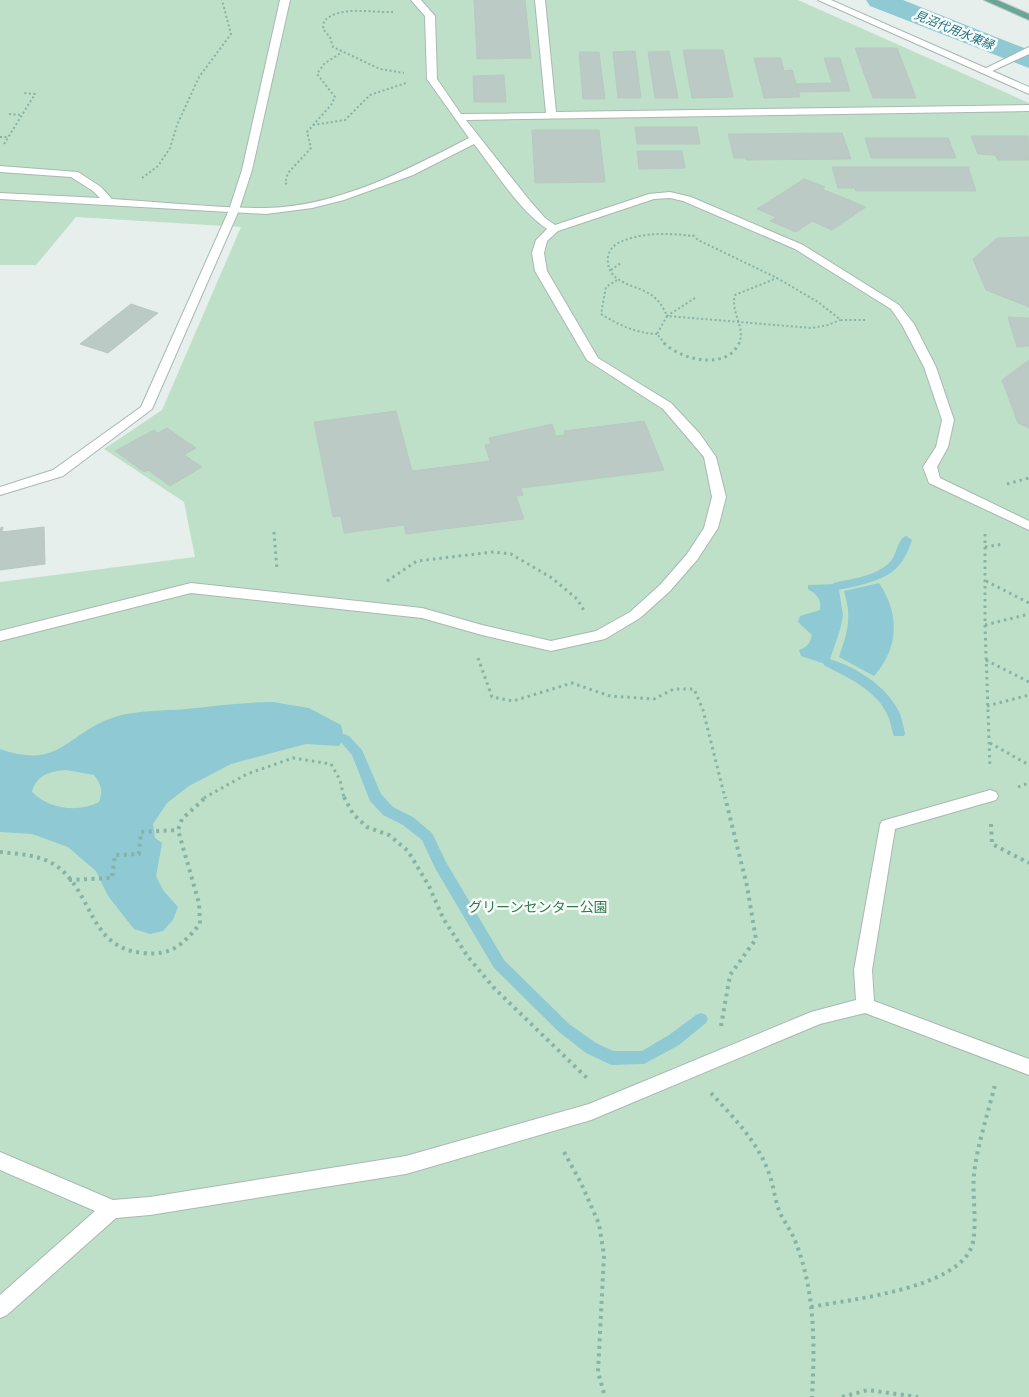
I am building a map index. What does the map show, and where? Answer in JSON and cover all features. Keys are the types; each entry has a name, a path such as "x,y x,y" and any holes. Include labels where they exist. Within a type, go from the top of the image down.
{"main road":[{"path":"989,0 1029,17"}],"street":[{"path":"0,491 58,473 146,409 234,210 247,170 285,0"},
{"path":"540,0 551,116"},
{"path":"823,0 1029,90"},
{"path":"417,2 430,16 428,79 536,214 554,230"},
{"path":"985,71 1029,50"},
{"path":"458,117 1029,108"},
{"path":"0,196 266,211 312,205 340,198 409,173 475,139"},
{"path":"0,170 74,174 97,189 110,202"},
{"path":"0,636 190,588 422,614 551,646 600,635 635,615 664,588 692,557 711,528 719,497 710,458 695,437 667,406 593,360 541,271 538,253 542,240 554,230 653,196 670,195 687,199 799,248 895,307 908,324 930,367 948,420 942,447 930,467 934,480 1029,526"},
{"path":"865,1005 863,970 888,825 990,796"},
{"path":"0,1161 112,1209 150,1206 406,1165 591,1112 817,1017 865,1005 1029,1067"},
{"path":"0,1308 112,1209"}],"path":[{"path":"110,202 158,166 170,148 177,125 199,77 231,34 222,0"},
{"path":"417,2 391,12 342,11 324,20 322,25 323,29 329,33 334,47 342,52 380,69 428,79"},
{"path":"340,198 326,194 299,192 285,183 287,172 307,155 311,148 307,132 331,105 335,97 317,74 331,57 342,52"},
{"path":"313,125 345,120 370,95 395,86 428,79"},
{"path":"0,150 35,94 23,93"},
{"path":"9,114 22,115"},
{"path":"0,136 8,137"},
{"path":"693,236 716,212"},
{"path":"667,316 661,303 651,294 618,280 611,270 607,260 608,252 618,243 645,234 663,232 693,236 777,278 818,302 841,320"},
{"path":"611,270 622,263"},
{"path":"657,334 664,345 679,355 698,359 718,360 730,356 735,352 740,341 740,322 734,311 733,300 735,295 777,278"},
{"path":"618,280 606,287 602,314 622,327 640,334 657,334"},
{"path":"657,334 667,316 695,298"},
{"path":"667,316 812,328 841,320 859,322 875,318 895,307"},
{"path":"1029,478 983,491 992,844 1029,863"},
{"path":"274,532 276,570 282,576"},
{"path":"383,584 417,561 494,552 511,554 552,578 577,599 600,635"},
{"path":"986,581 1029,603"},
{"path":"985,625 1029,614"},
{"path":"475,650 492,697 513,701 572,683 610,696 654,699 674,689 694,689 703,710 744,876 756,939 730,975 720,1032 720,1059"},
{"path":"986,660 1029,682"},
{"path":"988,706 1029,695"},
{"path":"990,743 1029,765"},
{"path":"0,852 35,856 58,867 77,887 95,924 110,941 129,952 159,955 183,944 200,924 199,903 178,830 182,819 209,794 247,774 293,758 331,764 340,780 344,799 353,814 367,827 389,835 408,851 429,886 443,918 468,957 494,988 578,1071 618,1102"},
{"path":"69,880 112,878 115,854 139,854 141,832 178,830"},
{"path":"811,1306 905,1289 942,1276 962,1261 973,1243 974,1173 1002,1057"},
{"path":"690,1071 728,1111 750,1138 770,1175 780,1213 796,1242 805,1272 811,1306 815,1360 812,1397"},
{"path":"549,1125 581,1183 599,1224 604,1255 598,1372 605,1397"},
{"path":"842,1397 868,1390 918,1397"}],"green space":[{"name":"グリーンセンター公園","path":"0,0 798,0 1029,103 1029,1397 0,1397 0,582 195,557 184,502 104,449 162,410 241,227 76,217 36,265 0,265"}],"water":[{"path":"879,583 891,607 894,631 888,654 874,676 839,657 848,624 848,609 844,591"},
{"path":"838,584 843,615 828,665 801,656 799,650 808,645 812,635 798,622 800,616 820,610 819,600 808,589 808,585"},
{"path":"262,702 309,708 341,725 344,739 339,746 306,744 231,764 189,786 167,803 153,824 155,838 162,843 156,876 163,890 178,907 173,920 163,931 150,934 134,929 108,896 96,871 68,847 32,834 0,832 0,749 21,755 38,755 51,752 101,723 126,714","holes":["66,770 94,775 100,784 101,794 99,802 91,805 64,808 55,806 32,792 34,786 41,778 55,771"]}],"building":[{"path":"474,0 525,0 531,58 477,59"},
{"path":"855,48 897,48 916,98 873,98"},
{"path":"683,50 723,50 733,97 692,98"},
{"path":"635,51 641,98 618,98 613,52"},
{"path":"669,51 678,98 655,98 648,52"},
{"path":"579,52 599,52 605,99 583,99"},
{"path":"754,58 781,58 784,71 792,70 800,97 764,98"},
{"path":"824,58 840,58 850,91 798,92 796,84 832,83"},
{"path":"504,75 506,102 474,102 473,76"},
{"path":"635,127 697,127 700,144 637,144"},
{"path":"532,130 599,130 605,182 535,183"},
{"path":"842,133 851,159 746,160 745,158 734,158 728,134"},
{"path":"971,136 1028,136 1029,160 998,160 995,155 978,154"},
{"path":"865,138 948,138 956,158 871,158"},
{"path":"637,151 682,151 685,168 639,169"},
{"path":"832,167 968,167 976,191 856,191 855,188 838,188"},
{"path":"804,179 825,187 822,189 866,207 832,230 812,221 796,232 770,221 776,217 757,209"},
{"path":"1029,237 1029,307 986,290 973,259 997,238"},
{"path":"131,304 158,313 108,353 80,344"},
{"path":"1008,317 1029,318 1029,346 1017,347"},
{"path":"1029,360 1029,428 1018,423 1002,380"},
{"path":"396,411 412,471 490,461 485,445 491,444 489,438 552,424 556,436 565,435 564,431 644,421 664,470 521,488 523,495 516,496 524,519 406,534 404,525 344,533 341,516 333,517 314,422"},
{"path":"167,428 196,448 184,455 202,467 170,486 148,470 144,472 115,451 154,430 158,433"},
{"path":"3,527 2,532 44,527 45,564 0,570 0,528"}],"waterway":[{"name":"見沼代用水東縁","path":"879,0 1029,60"},
{"path":"838,586 871,578 887,571 900,557 906,540"},
{"path":"829,663 864,682 879,694 893,713 899,733"},
{"path":"344,739 357,753 375,797 388,811 408,821 427,837 440,864 499,964 564,1028 591,1048 612,1058 644,1057 674,1040 701,1019"}]}
